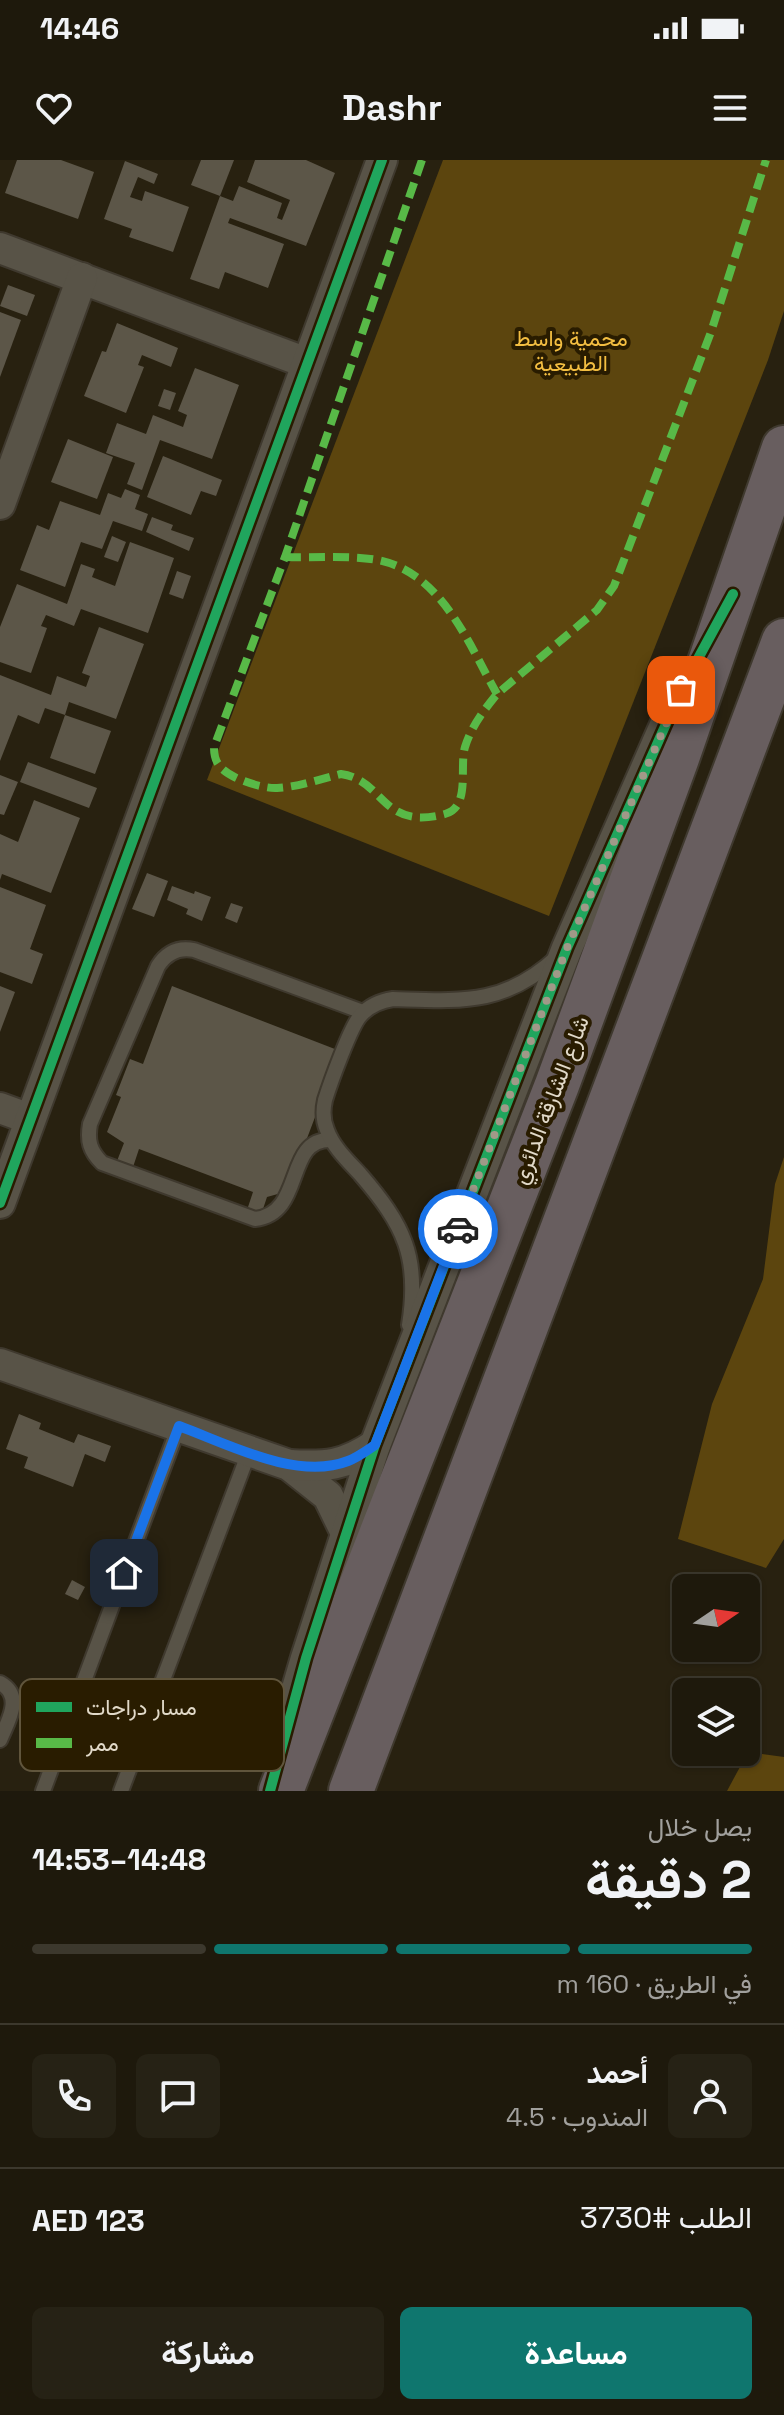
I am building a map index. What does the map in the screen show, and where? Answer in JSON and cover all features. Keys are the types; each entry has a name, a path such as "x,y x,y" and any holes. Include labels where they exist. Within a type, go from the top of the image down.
{"highway":[{"name":"شارع الشارقة الدائري","path":"281,1791 557,1085 677,758 784,448"},
{"path":"351,1791 784,641"}],"street":[{"path":"0,1203 382,160"},
{"path":"0,248 307,363"},
{"path":"0,504 82,278"},
{"path":"284,1739 302,1672 375,1445 567,948 681,690 733,594"},
{"path":"0,1108 30,1119"},
{"path":"0,1364 289,1465 338,1464 375,1445"},
{"path":"289,1465 328,1496 346,1533"},
{"path":"270,1791 275,1771"}],"lane":[{"path":"400,1380 413,1294 409,1253 393,1215 331,1140 326,1128 325,1101 356,1021 372,1005 393,999 463,1001 497,994 530,979 567,948"},
{"path":"331,1140 318,1142 307,1149 281,1207 265,1218 255,1219 102,1163 89,1146 88,1135 158,966 177,950 194,950 363,1012"},
{"path":"84,1679 179,1426"},
{"path":"163,1679 249,1452"},
{"path":"0,1683 9,1689 14,1706 0,1740"},
{"path":"43,1791 50,1771"},
{"path":"121,1791 129,1771"}],"green space":[{"name":"محمية واسط الطبيعية","path":"443,160 784,160 784,311 768,360 549,916 207,780"},
{"path":"784,1157 784,1539 766,1568 678,1539 712,1404 763,1279 775,1184"},
{"path":"760,1754 784,1757 784,1791 727,1791 740,1766 760,1766"}],"building":[{"path":"17,160 61,160 94,172 78,219 5,193"},
{"path":"201,160 234,160 220,196 191,185"},
{"path":"255,160 306,160 335,173 306,246 230,218 228,223 284,244 268,288 225,272 219,289 190,279 220,196 233,201 239,186 282,203 277,218 282,220 290,200 247,182"},
{"path":"125,161 158,174 154,184 138,177 130,197 142,201 145,191 189,207 173,252 129,237 132,229 104,219"},
{"path":"8,285 35,295 27,316 0,306"},
{"path":"0,312 21,320 0,377"},
{"path":"117,323 178,348 171,367 142,355 138,365 144,367 126,413 84,396"},
{"path":"195,368 239,385 212,459 160,440 142,490 127,484 135,463 106,453 117,423 146,434 153,415 183,427 187,415 178,411"},
{"path":"164,389 176,393 170,410 158,406"},
{"path":"68,439 113,457 97,499 51,482"},
{"path":"163,456 222,480 216,496 201,491 191,515 147,497"},
{"path":"125,489 140,495 135,509 148,514 142,531 113,521 102,549 81,542 65,587 20,570 37,525 49,530 60,501 100,515 108,493 121,498"},
{"path":"152,517 173,525 171,530 194,538 189,551 146,532"},
{"path":"112,536 126,542 118,562 104,557"},
{"path":"130,542 174,558 148,633 81,609 74,626 46,615 41,626 47,628 31,673 0,662 0,627 17,584 67,604 81,564 95,569 92,577 115,586"},
{"path":"177,571 191,576 183,599 169,594"},
{"path":"99,627 144,644 116,719 69,702 65,715 45,708 39,724 18,715 0,761 0,675 51,695 57,676 86,687 90,676 82,673"},
{"path":"65,715 111,731 95,774 50,758"},
{"path":"28,762 97,788 89,808 20,782"},
{"path":"0,775 18,782 4,815 0,814"},
{"path":"34,800 80,818 51,893 2,874 0,880 0,834 18,842"},
{"path":"147,873 168,881 154,917 132,909"},
{"path":"172,886 211,897 202,921 186,914 188,909 167,900"},
{"path":"0,887 46,905 30,949 43,954 32,984 0,972"},
{"path":"231,903 243,907 237,923 225,918"},
{"path":"0,986 15,992 0,1032"},
{"path":"172,986 340,1051 289,1186 285,1192 267,1197 261,1215 247,1210 253,1192 139,1149 133,1167 117,1161 124,1143 107,1132 121,1097 116,1095 130,1059 143,1064"},
{"path":"19,1414 41,1423 39,1429 74,1443 78,1434 111,1446 105,1462 85,1454 73,1487 24,1468 28,1457 6,1449"},
{"path":"72,1580 85,1587 78,1600 65,1594"}],"marked path":[{"path":"422,160 285,557 214,747 216,759 223,770 246,782 277,788 341,774 367,785 396,810 408,816 424,817 445,814 458,803 465,747 478,719 497,694 597,610 614,586 711,332 766,160"},
{"path":"285,557 378,560 400,567 420,579 451,613 497,694"}],"cycle path":[{"path":"0,1203 382,160"},
{"path":"284,1739 306,1658 375,1445 567,948 681,690 733,594"},
{"path":"270,1791 275,1771"}],"way so far":[{"path":"458,1229 567,948 681,690"}],"route":[{"path":"124,1573 179,1426 289,1465 338,1464 375,1445 458,1229"}]}
